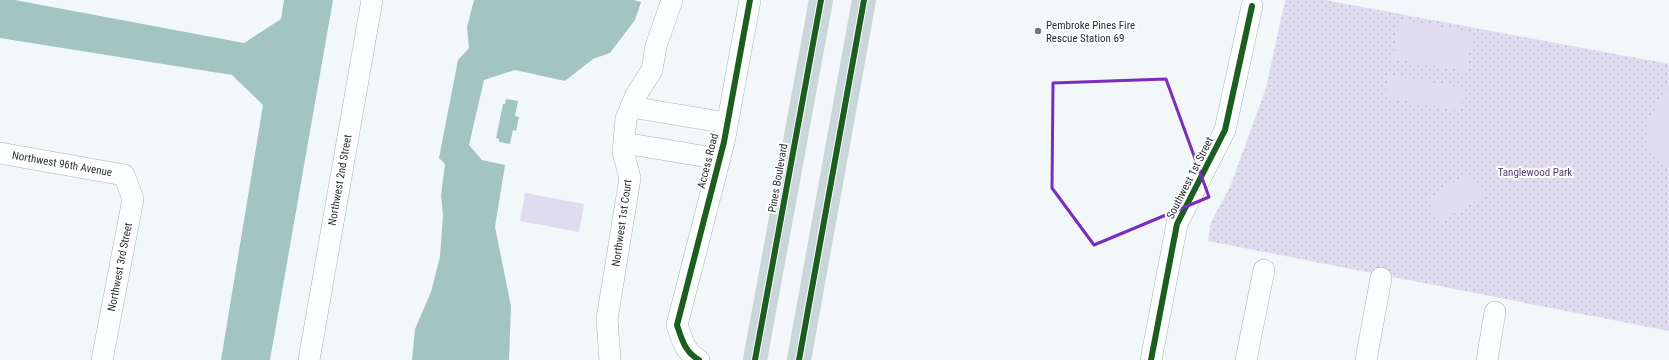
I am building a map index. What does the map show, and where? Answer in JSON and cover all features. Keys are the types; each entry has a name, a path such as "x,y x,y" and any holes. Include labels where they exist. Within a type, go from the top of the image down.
{"highway":[{"name":"Pines Boulevard","path":"755,360 821,0"},
{"path":"799,360 864,0"}],"street":[{"name":"Northwest 2nd Street","path":"309,360 372,0"},
{"name":"Northwest 1st Court","path":"610,360 607,320 630,178 623,152 626,119 631,107 652,70 656,46 672,0"},
{"name":"Access Road","path":"699,360 684,346 677,325 720,159 750,0"},
{"name":"Southwest 1st Street","path":"1151,360 1177,224 1225,130 1252,6"},
{"path":"631,107 728,123"},
{"path":"624,143 720,159"},
{"name":"Northwest 96th Avenue","path":"0,153 124,175"},
{"name":"Northwest 3rd Street","path":"102,360 133,199 124,175"},
{"path":"1246,360 1264,270"},
{"path":"1366,360 1381,278"},
{"path":"1487,360 1495,312"}],"highlighted area":[{"path":"1166,79 1209,197 1094,245 1052,188 1053,83"}],"green space":[{"name":"Tanglewood Park","path":"1285,0 1325,0 1669,64 1669,331 1208,241 1211,222 1230,187 1266,88"},
{"path":"1399,20 1473,32 1466,71 1393,59"},
{"path":"1389,75 1465,88 1460,111 1385,97"},
{"path":"1669,85 1669,169 1664,168 1646,144 1648,123"},
{"path":"1468,173 1484,196 1441,221 1427,200"},
{"path":"525,193 584,204 579,232 520,221"}],"shaded area":[{"path":"0,0 15,0 244,43 281,19 284,0 333,0 270,360 221,360 263,105 232,75 0,38"},
{"path":"474,0 634,0 641,2 635,20 610,53 593,59 565,81 515,70 484,80 469,145 482,160 505,165 495,227 511,306 509,360 412,360 415,329 431,292 440,257 443,215 441,195 445,164 439,158 458,60 469,48 467,27"},
{"path":"506,99 518,101 515,116 519,117 516,131 513,130 510,144 499,142 499,139 496,138 503,104 505,104"}],"cycle path":[{"path":"699,360 687,349 682,341 677,325 724,142 750,0"},
{"path":"755,360 821,0"},
{"path":"799,360 864,0"},
{"path":"1151,360 1177,224 1225,130 1252,6"}],"place":[{"name":"Pembroke Pines Fire Rescue Station 69","path":"1038,31"}]}
